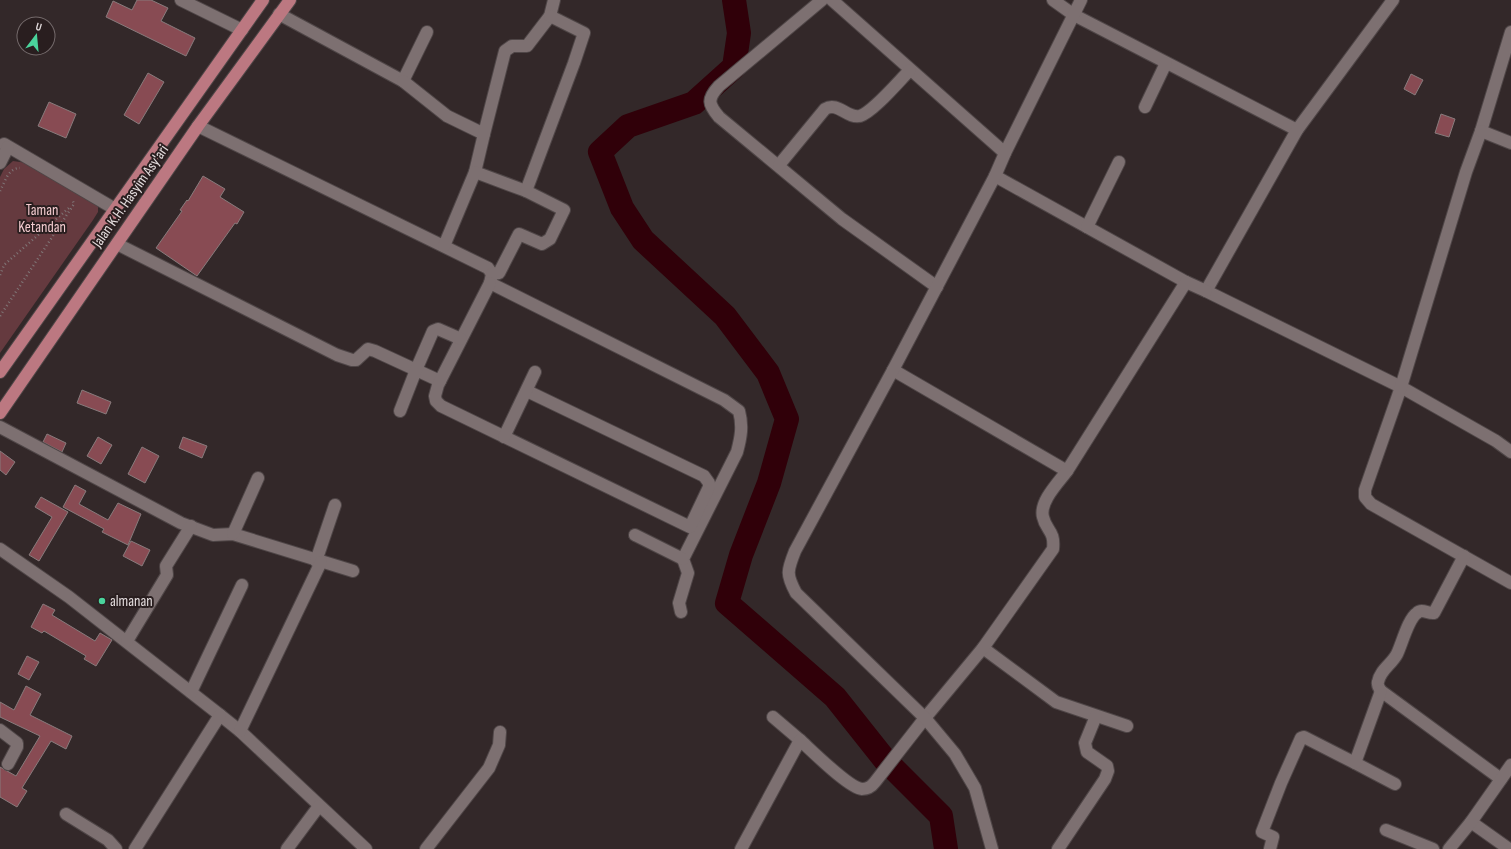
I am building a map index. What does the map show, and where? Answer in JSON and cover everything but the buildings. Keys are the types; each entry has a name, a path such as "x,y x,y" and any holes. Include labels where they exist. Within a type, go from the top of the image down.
{"main road":[{"name":"Jalan K.H. Hasyim Asy'ari","path":"0,372 263,0"},
{"name":"Jalan K.H. Hasyim Asy'ari","path":"0,413 198,126 290,0"}],"street":[{"path":"181,0 242,30"},
{"path":"444,246 475,172 505,52 512,46 527,46 550,16 554,0"},
{"path":"822,0 719,86 712,94 710,100 712,108 719,117 779,165 842,219 937,286"},
{"path":"832,0 1005,153"},
{"path":"1053,0 1074,14 1297,130"},
{"path":"992,849 974,788 955,754 925,718 796,593 789,580 790,565 795,551 893,370 995,176 1081,0"},
{"path":"1206,292 1297,130 1393,0"},
{"path":"279,14 403,81 447,116 484,134"},
{"path":"526,191 584,33 550,16"},
{"path":"403,81 427,32"},
{"path":"1511,32 1481,131 1466,172 1402,387 1365,490 1365,496 1371,504 1511,583"},
{"path":"1145,107 1166,62"},
{"path":"779,165 829,106 835,107 854,116 860,116 870,110 910,70"},
{"path":"198,126 488,268 491,279 724,400 739,411 742,422 741,437 737,452 693,529"},
{"path":"1481,131 1511,142"},
{"path":"0,163 6,146 115,209"},
{"path":"1087,227 1119,162"},
{"path":"475,172 526,191 564,210 550,239 542,244 518,234 499,273 491,279 440,381 435,396 436,401 441,406 693,529"},
{"path":"995,176 1186,282 1402,387 1496,441 1511,452"},
{"path":"117,244 336,356 356,360 368,349 440,381"},
{"path":"773,717 849,783 862,789 870,787 884,772 925,718 983,648 1053,549 1054,538 1043,518 1043,509 1047,498 1067,471 1186,282"},
{"path":"400,412 416,370 435,329 461,339"},
{"path":"893,370 1067,471"},
{"path":"504,437 536,372"},
{"path":"527,391 704,476 709,483 709,487 683,559 688,573 679,603 681,612"},
{"path":"0,427 181,523 213,535 233,534 353,572"},
{"path":"233,534 258,478"},
{"path":"240,731 318,562 335,505"},
{"path":"127,641 167,575 166,566 191,526"},
{"path":"635,535 683,559"},
{"path":"0,549 69,597 240,731 366,849"},
{"path":"1464,556 1434,613 1430,614 1422,611 1418,612 1413,618 1396,655 1384,669 1378,683 1381,691 1501,779"},
{"path":"191,692 242,585"},
{"path":"983,648 1056,702 1127,726"},
{"path":"1355,763 1381,691"},
{"path":"135,849 220,715"},
{"path":"1058,849 1106,779 1108,771 1107,766 1088,752 1085,743 1096,716"},
{"path":"0,730 17,743 17,747 8,764"},
{"path":"426,849 489,768 499,745 500,732"},
{"path":"1270,849 1273,837 1262,832 1281,783 1301,738 1304,737 1395,784"},
{"path":"741,849 800,740"},
{"path":"1449,849 1471,822 1511,765"},
{"path":"287,849 319,806"},
{"path":"66,814 108,840 116,849"},
{"path":"1471,822 1509,849"},
{"path":"1386,830 1433,849"}],"path":[{"path":"0,191 10,172 15,168 21,168"},
{"path":"68,196 72,199 74,204"},
{"path":"0,275 4,265 74,204"},
{"path":"0,316 74,204"}],"green space":[{"name":"Taman Ketandan","path":"13,161 27,163 98,205 98,212 0,353 0,177 4,169"}],"waterway":[{"path":"734,0 739,33 734,67 694,103 628,126 600,152 622,208 643,240 725,316 768,373 787,419 769,483 741,555 727,603 835,697 885,760 941,816 946,849"}],"place":[{"name":"almanan","path":"102,601"}]}
